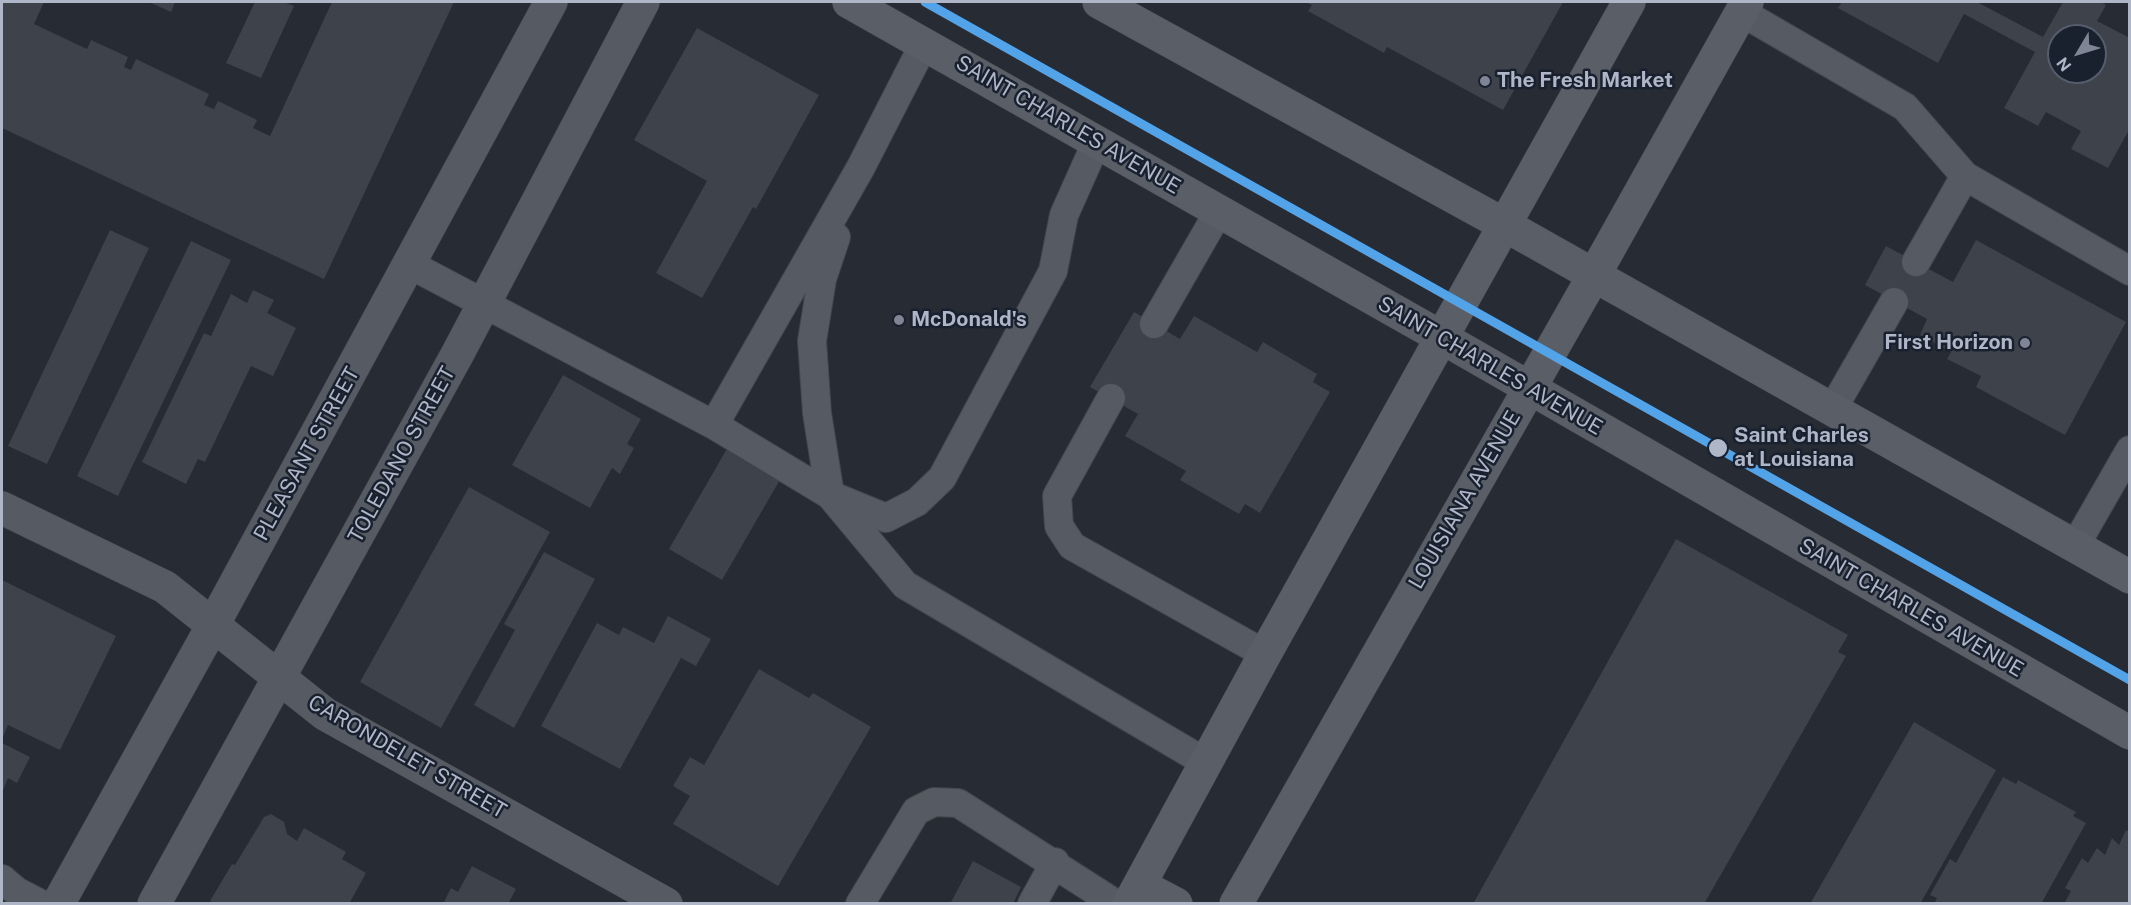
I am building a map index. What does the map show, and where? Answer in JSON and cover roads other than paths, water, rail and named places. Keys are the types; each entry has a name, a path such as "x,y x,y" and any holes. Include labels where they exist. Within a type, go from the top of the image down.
{"main road":[{"name":"SAINT CHARLES AVENUE","path":"849,2 1441,337 2130,733"},
{"path":"1099,2 1503,224 1593,277 2130,577"},
{"path":"1176,903 1128,897 1629,2"},
{"name":"LOUISIANA AVENUE","path":"1236,903 1593,277 1744,7"}],"street":[{"name":"PLEASANT STREET","path":"58,903 213,625 551,2"},
{"name":"TOLEDANO STREET","path":"154,903 484,306 643,2"},
{"name":"CARONDELET STREET","path":"2,508 165,587 325,714 666,903"}],"lane":[{"path":"1744,7 1905,107 1965,176 2130,271"},
{"path":"714,425 861,167 924,44"},
{"path":"409,264 484,306 714,425 830,495 886,518 918,502 942,478 1053,271 1064,215 1097,141"},
{"path":"861,167 822,279 812,341 817,413 830,495 905,585 1205,762"},
{"path":"1916,262 1965,176"},
{"path":"1154,324 1219,211"},
{"path":"1832,410 1894,302"},
{"path":"1111,398 1057,496 1059,526 1072,546 1264,654"},
{"path":"2075,546 2130,450"},
{"path":"860,903 915,811 934,802 958,803 1055,862 1128,897"},
{"path":"1032,903 1055,862"},
{"path":"2,879 16,891 41,903"}],"place":[{"name":"The Fresh Market","path":"1485,81"},
{"name":"McDonald's","path":"899,320"},
{"name":"First Horizon","path":"2025,343"},
{"name":"Saint Charles at Louisiana","path":"1718,448"}]}
